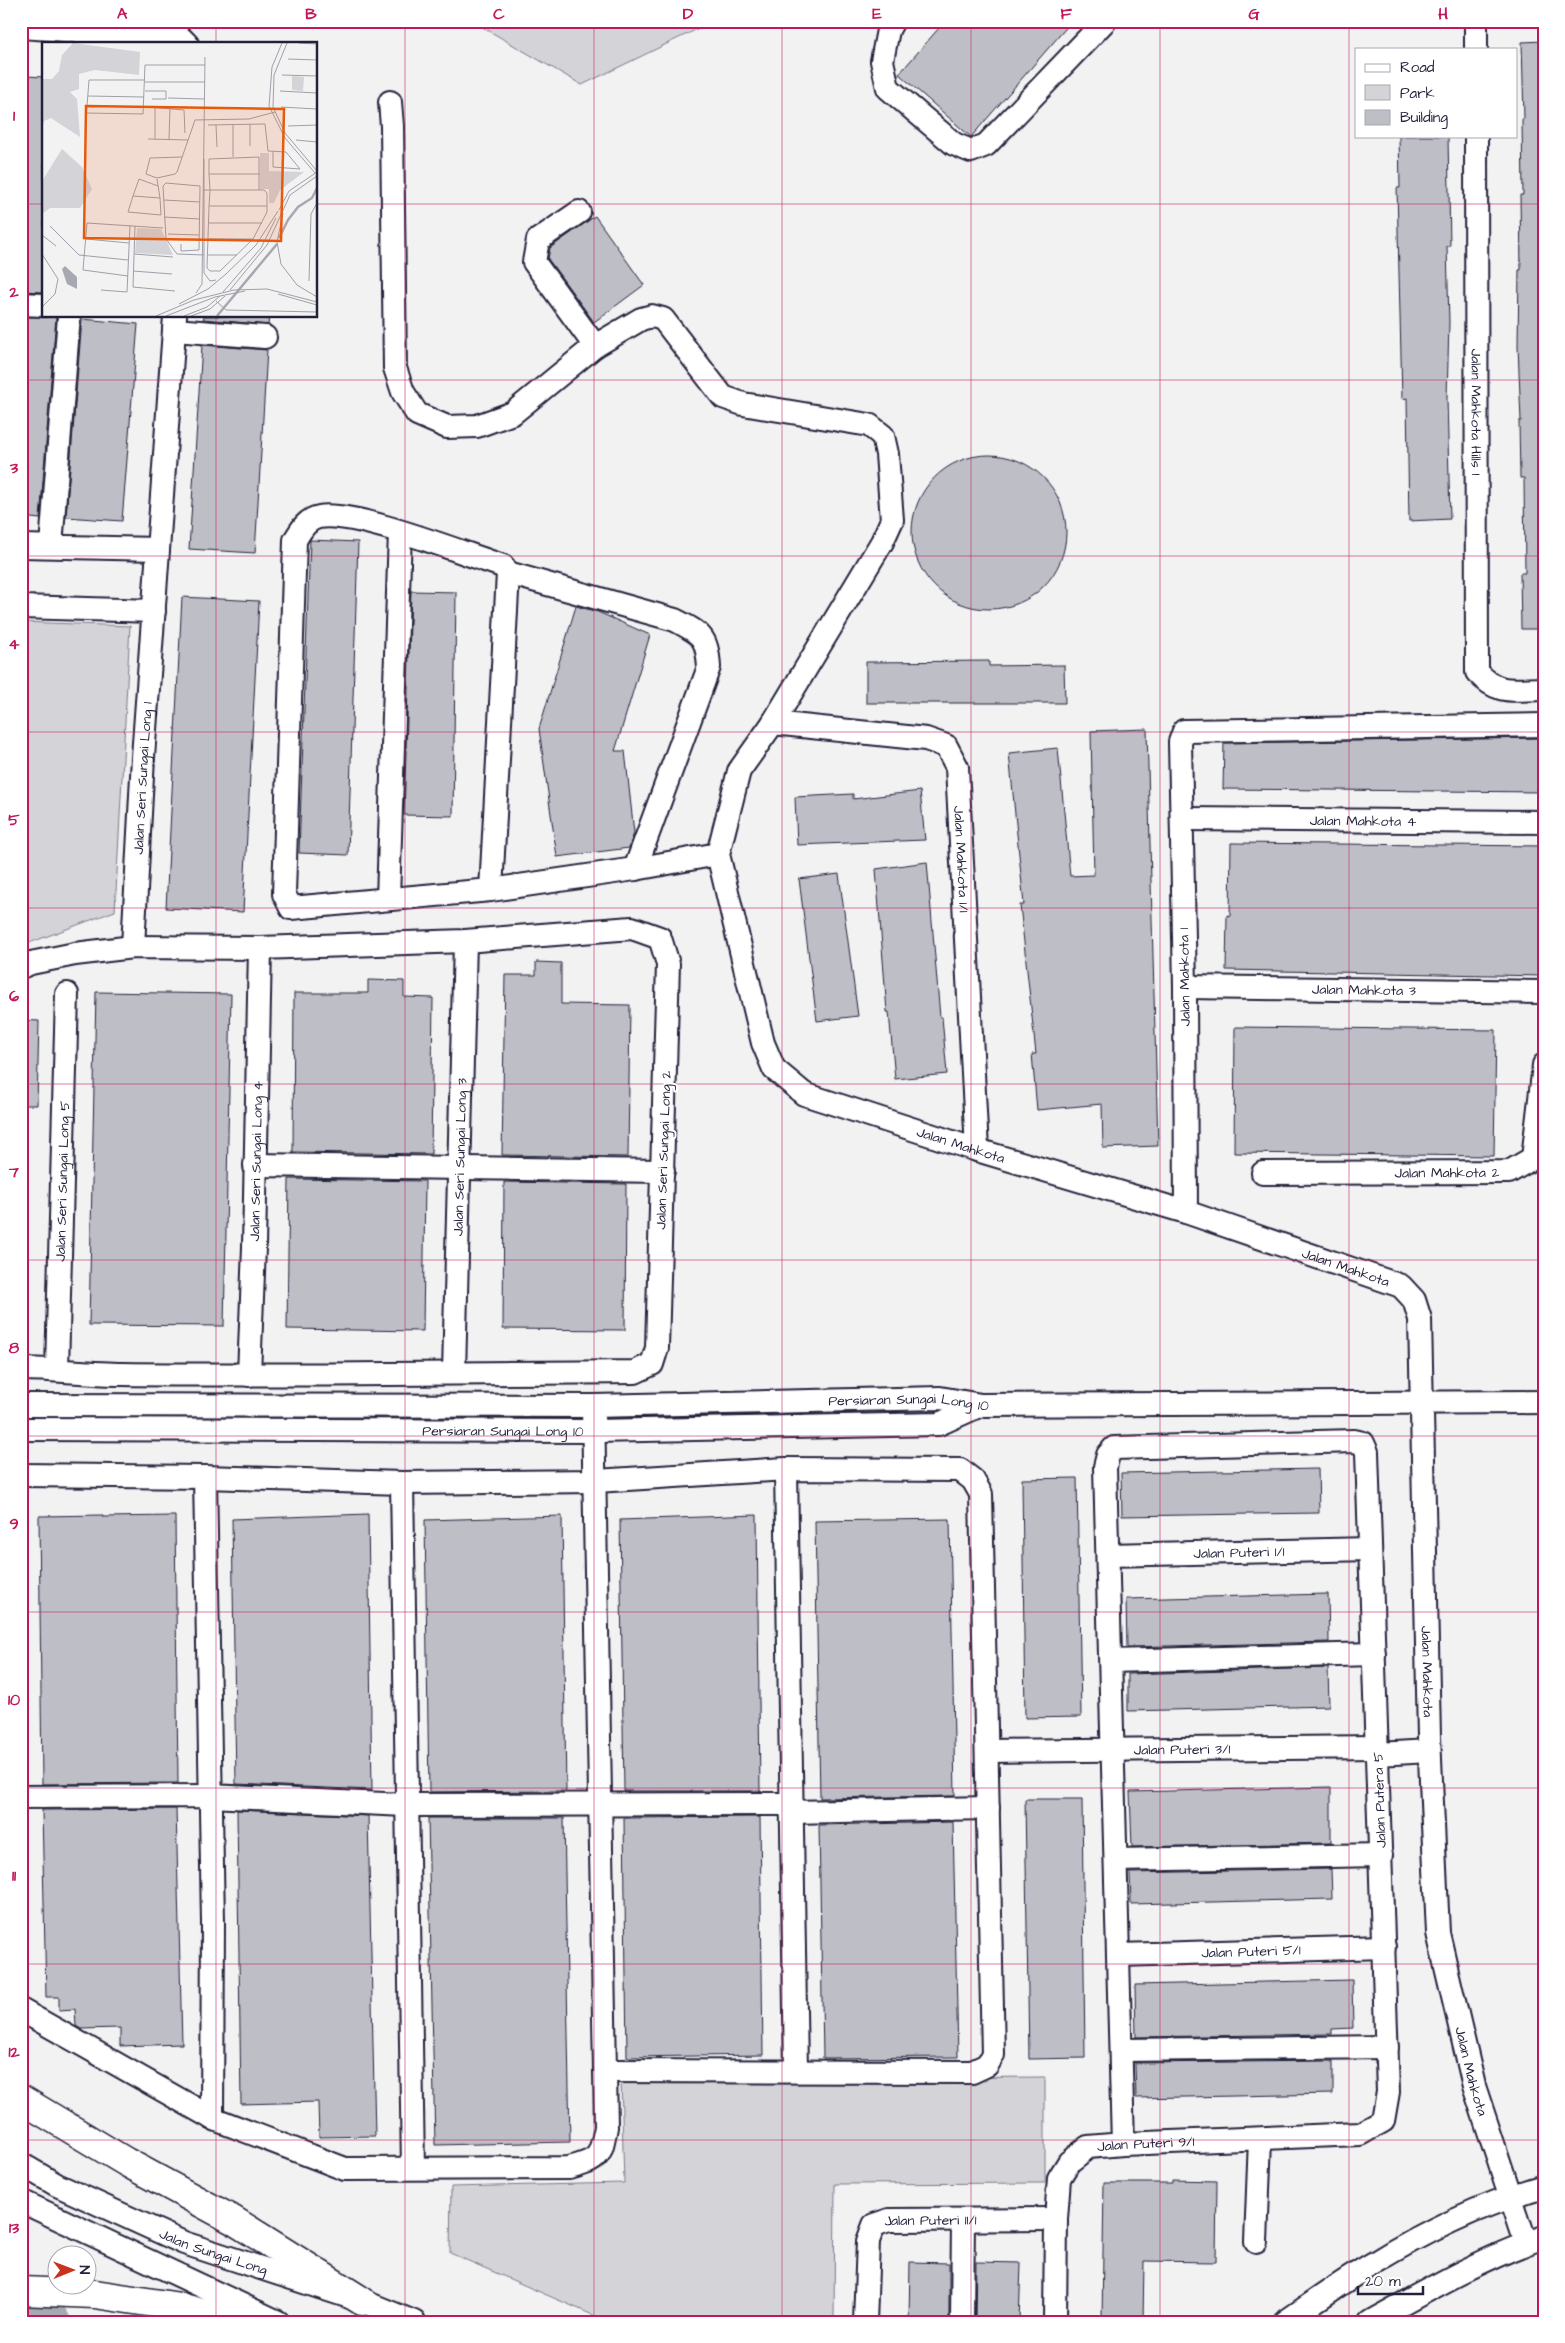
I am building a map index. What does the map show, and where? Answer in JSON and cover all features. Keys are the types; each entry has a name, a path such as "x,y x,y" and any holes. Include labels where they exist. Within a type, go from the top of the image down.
{"highway":[{"path":"21,2099 126,2162 232,2220 362,2301"},
{"path":"21,2291 95,2294 180,2307 234,2322"}],"street":[{"path":"893,21 888,30 882,61 888,88 954,144 972,151 986,145 1105,21"},
{"path":"1476,21 1476,48"},
{"path":"21,27 83,38 181,38 185,42"},
{"path":"390,102 392,126 395,368 402,392 417,414 447,427 477,426 513,413 595,346 534,262 538,240 578,212"},
{"name":"Jalan Mahkota Hills 1","path":"1476,138 1476,672 1488,684 1503,690 1544,689"},
{"path":"21,304 42,305"},
{"name":"Jalan Mahkota","path":"595,346 641,319 652,316 663,319 723,397 743,404 869,425 883,436 887,454 892,520 882,542 774,723 739,771 718,854 763,1043 774,1069 804,1094 977,1150 1186,1212 1401,1286 1414,1300 1420,1319 1429,1744 1438,1933 1474,2086 1509,2196 1535,2240"},
{"path":"50,546 69,318"},
{"path":"175,323 265,337"},
{"name":"Jalan Seri Sungai Long 1","path":"133,947 158,549 175,323"},
{"path":"635,869 709,667 708,647 697,631 675,620 508,573 502,566 400,532 354,519 319,517 305,524 295,540 284,894 291,908 490,890 635,869 718,854"},
{"path":"388,899 400,532"},
{"path":"21,546 158,549"},
{"path":"490,890 508,573"},
{"path":"21,606 154,611"},
{"name":"Jalan Mahkota 1/1","path":"774,723 926,739 946,746 957,766 977,1150"},
{"name":"Jalan Mahkota 1","path":"1186,1212 1185,987 1180,742 1184,731 1196,729 1544,725"},
{"name":"Jalan Mahkota 4","path":"1182,819 1544,822"},
{"name":"Jalan Seri Sungai Long 2","path":"454,1373 635,1372 652,1364 657,1348 663,1171 668,964 660,938 632,928 465,941"},
{"path":"21,967 75,954 133,947 260,948 465,941"},
{"name":"Jalan Seri Sungai Long 3","path":"454,1373 465,941"},
{"name":"Jalan Seri Sungai Long 4","path":"249,1375 260,948"},
{"name":"Jalan Mahkota 3","path":"1185,987 1544,992"},
{"name":"Jalan Seri Sungai Long 5","path":"57,1369 67,994"},
{"name":"Jalan Mahkota 2","path":"1263,1173 1509,1172 1533,1158 1544,1065"},
{"path":"255,1166 663,1171"},
{"path":"21,1369 57,1369 120,1374 454,1373"},
{"name":"Persiaran Sungai Long 10","path":"21,1405 593,1406 940,1398 981,1405"},
{"path":"981,1405 1544,1402"},
{"name":"Persiaran Sungai Long 10","path":"21,1430 594,1431 939,1424 981,1405"},
{"path":"21,2010 212,2118 345,2170 569,2168 591,2162 601,2152 606,2126 596,1481 593,1406"},
{"name":"Jalan Putera 5","path":"1108,1555 1106,1467 1108,1455 1114,1448 1354,1441 1363,1443 1367,1452 1388,2092 1383,2121 1360,2134"},
{"path":"786,1469 796,2070"},
{"path":"21,1475 205,1477 402,1483 596,1481 786,1469 960,1470 973,1480 981,1494 988,1751 993,2055 987,2066 972,2072 796,2070 605,2071"},
{"path":"205,1477 210,1796 212,2118"},
{"path":"402,1483 413,2168"},
{"name":"Jalan Puteri 1/1","path":"1108,1555 1370,1549"},
{"path":"1108,1555 1123,2144"},
{"path":"1111,1661 1374,1654"},
{"name":"Jalan Puteri 3/1","path":"988,1751 1377,1747 1429,1744"},
{"path":"21,1797 210,1796 406,1805 988,1808"},
{"path":"1116,1860 1381,1855"},
{"name":"Jalan Puteri 5/1","path":"1119,1955 1384,1947"},
{"path":"1122,2050 1387,2047"},
{"name":"Jalan Puteri 9/1","path":"1056,2322 1056,2219 1059,2178 1068,2162 1088,2147 1360,2134"},
{"path":"1256,2242 1260,2139"},
{"name":"Jalan Sungai Long","path":"21,2164 57,2185 184,2243 362,2301 414,2322"},
{"path":"1284,2322 1374,2262 1419,2238 1509,2196 1544,2186"},
{"path":"21,2201 278,2322"},
{"name":"Jalan Puteri 11/1","path":"865,2322 868,2241 874,2225 889,2220 1056,2219"},
{"path":"962,2220 962,2322"},
{"path":"1370,2322 1437,2284 1535,2240"}],"green space":[{"path":"472,21 714,21 582,85"},
{"path":"21,622 130,626 115,911 21,946"},
{"path":"1045,2077 1045,2183 835,2184 834,2322 609,2322 450,2253 451,2187 624,2183 621,2080"}],"building":[{"path":"945,21 1072,21 971,137 899,74"},
{"path":"1544,41 1544,629 1521,629 1520,573 1525,573 1524,478 1520,478 1519,421 1521,421 1518,346 1519,270 1521,270 1520,195 1523,195 1522,119 1524,119 1522,42"},
{"path":"26,76 42,77 42,292 21,291 21,143"},
{"path":"1399,138 1448,138 1450,246 1447,246 1449,322 1447,398 1450,519 1409,521 1407,398 1402,399 1397,188 1400,188"},
{"path":"595,216 644,285 594,322 548,259 550,248"},
{"path":"21,317 56,318 40,519 21,517"},
{"path":"203,318 269,318 268,325"},
{"path":"82,319 138,324 122,521 66,517"},
{"path":"202,345 267,350 255,553 189,549"},
{"path":"989,455 1004,456 1019,461 1044,477 1060,502 1065,517 1065,547 1060,562 1044,587 1019,603 1004,608 989,609 974,608 959,603 934,587 918,562 913,547 912,532 913,517 918,502 934,477 959,461 974,456"},
{"path":"310,540 358,542 348,855 299,853"},
{"path":"411,591 456,592 453,816 404,815"},
{"path":"182,597 259,601 243,912 166,908"},
{"path":"576,606 598,612 650,635 615,751 625,751 634,833 629,848 557,857 539,729"},
{"path":"989,661 989,666 1064,665 1065,703 866,703 866,662"},
{"path":"1147,729 1158,1146 1103,1148 1102,1104 1037,1110 1032,1054 1036,1054 1020,905 1024,905 1009,753 1058,748 1070,876 1094,875 1091,731"},
{"path":"1544,738 1544,792 1223,789 1224,743"},
{"path":"920,791 925,840 797,845 795,797 853,794 853,799"},
{"path":"1231,843 1544,846 1544,976 1226,970 1227,915 1230,916"},
{"path":"927,862 940,1017 942,1017 947,1074 895,1079 889,1012 887,1012 876,869"},
{"path":"839,874 858,1016 817,1021 799,879"},
{"path":"536,962 561,963 561,1004 630,1005 628,1157 502,1155 505,975 536,975"},
{"path":"368,980 404,981 404,997 433,998 431,1154 293,1152 294,993 368,993"},
{"path":"96,992 231,994 224,1326 89,1325"},
{"path":"21,1020 39,1021 37,1105 21,1105"},
{"path":"1235,1027 1496,1030 1494,1156 1234,1153"},
{"path":"289,1179 425,1181 423,1331 287,1329"},
{"path":"504,1182 626,1184 625,1330 503,1329"},
{"path":"1318,1469 1319,1513 1122,1516 1121,1473"},
{"path":"1077,1478 1081,1717 1025,1718 1022,1479"},
{"path":"368,1514 372,1790 236,1784 232,1519"},
{"path":"103,1515 103,1517 175,1516 178,1783 42,1784 39,1516"},
{"path":"757,1515 760,1791 624,1791 620,1520"},
{"path":"562,1516 566,1791 429,1792 425,1520"},
{"path":"950,1519 955,1796 820,1798 815,1521"},
{"path":"1328,1594 1329,1642 1127,1647 1126,1599"},
{"path":"1328,1668 1329,1706 1128,1711 1128,1674"},
{"path":"1331,1787 1331,1843 1132,1847 1130,1792"},
{"path":"1025,1799 1082,1799 1085,2058 1029,2059"},
{"path":"176,1809 182,2044 120,2046 120,2028 81,2029 76,2026 75,2009 59,2010 59,1997 46,1997 42,1810"},
{"path":"237,1810 368,1816 375,2136 319,2137 318,2102 241,2104"},
{"path":"760,1817 763,2055 627,2057 624,1818"},
{"path":"428,1818 564,1818 570,2142 435,2145"},
{"path":"953,1822 958,2057 823,2058 819,1825"},
{"path":"1331,1869 1332,1899 1131,1904 1130,1873"},
{"path":"1352,1980 1353,2028 1332,2029 1332,2034 1136,2037 1135,1985"},
{"path":"1333,2061 1333,2094 1136,2098 1135,2063"},
{"path":"1172,2180 1217,2181 1216,2262 1144,2261 1143,2322 1102,2322 1104,2183 1172,2183"},
{"path":"910,2262 949,2263 949,2322 909,2322"},
{"path":"976,2262 1021,2263 1019,2322 975,2322"}],"waterway":[{"path":"21,2309 51,2322"}]}
